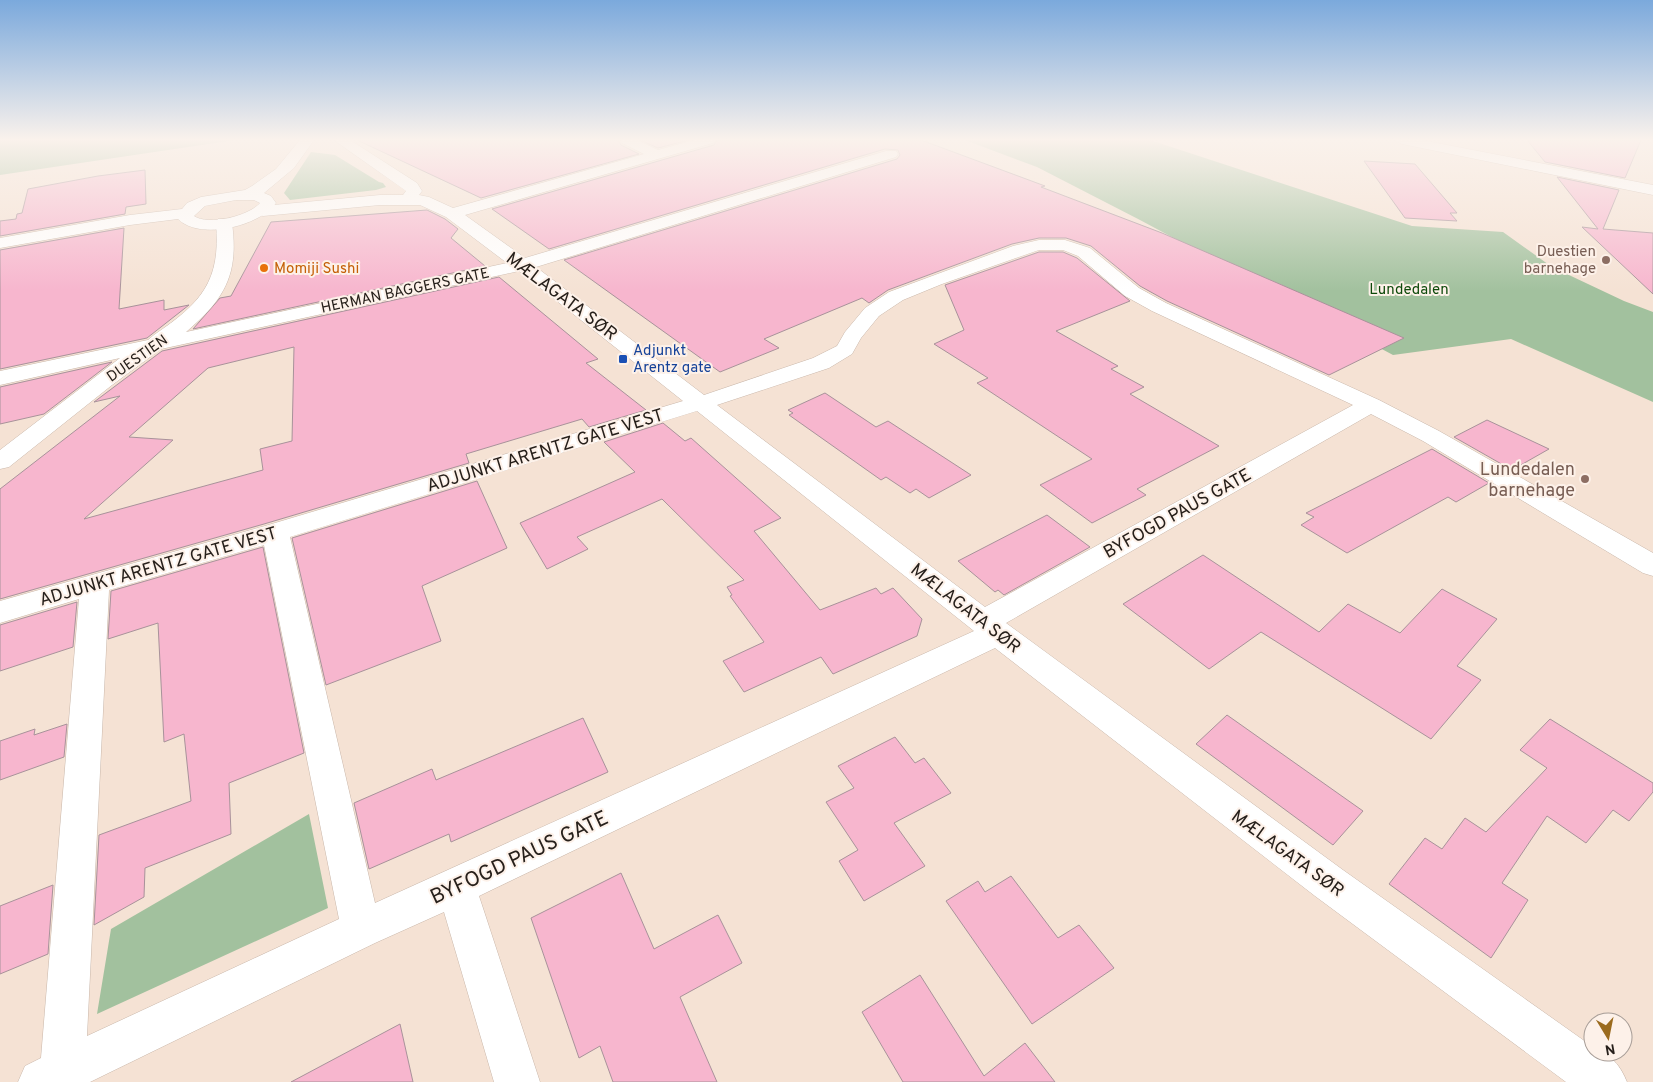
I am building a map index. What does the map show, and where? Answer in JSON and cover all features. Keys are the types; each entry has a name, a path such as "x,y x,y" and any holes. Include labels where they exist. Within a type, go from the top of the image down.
{"street":[{"path":"0,243 130,220 186,213 200,204 211,200 248,195 256,190"},
{"path":"408,199 414,190"},
{"path":"452,214 534,190"},
{"name":"HERMAN BAGGERS GATE","path":"0,378 522,265 769,190"},
{"path":"248,195 267,200 267,207 262,211"},
{"name":"MÆLAGATA SØR","path":"186,213 187,220 192,222 224,223 250,217 262,211 408,199 432,203 452,214 522,265 1205,792 1490,1002 1604,1082"},
{"name":"DUESTIEN","path":"0,462 121,367 188,322 210,298 221,278 226,260 224,223"},
{"name":"ADJUNKT ARENTZ GATE VEST","path":"0,612 275,532 701,403 821,363 845,350 852,336 872,312 896,296 1019,250 1039,245 1065,245 1084,252 1132,292 1159,307 1371,405"},
{"path":"1371,405 1431,436 1653,566"},
{"name":"BYFOGD PAUS GATE","path":"52,1077 361,929 456,886 991,627 1371,405"},
{"path":"275,532 361,929"},
{"path":"52,1077 95,585"},
{"path":"456,886 516,1082"}],"green space":[{"path":"286,190 372,190 290,200 284,193"},
{"name":"Lundedalen","path":"1083,190 1304,190 1412,226 1503,232 1552,267 1624,301 1653,312 1653,402 1511,339 1393,355"},
{"path":"309,814 328,908 97,1014 111,929"}],"building":[{"path":"28,190 146,190 146,204 126,207 125,214 0,236 0,221 16,219 17,214 22,213"},
{"path":"465,190 508,190 481,198"},
{"path":"556,190 746,190 549,249 492,209"},
{"path":"793,190 1050,190 1162,233 1404,338 1329,375 1167,301 1140,286 1091,246 1066,238 1039,238 1012,244 888,290 869,303 862,298 764,339 779,348 720,372 564,260"},
{"path":"1385,190 1438,190 1457,213 1450,213 1457,221 1405,218"},
{"path":"1568,190 1619,190 1603,229 1653,233 1653,294 1582,227 1598,229"},
{"path":"427,210 445,219 458,229 451,238 485,266 193,329 220,298 231,296 271,222"},
{"path":"124,228 119,309 164,300 164,310 189,305 147,338 0,369 0,250"},
{"path":"1039,252 1063,252 1077,258 1130,301 1056,331 1118,366 1111,369 1144,387 1130,394 1219,446 1137,489 1146,495 1092,523 1040,485 1092,459 977,383 988,378 934,344 964,330 945,285"},
{"path":"499,277 598,359 586,363 646,410 589,427 582,419 466,454 469,463 0,599 0,489 120,396 94,402 162,351","holes":["294,347 292,441 260,449 263,470 84,519 173,440 129,437 208,368"]},
{"path":"112,362 44,414 0,424 0,387"},
{"path":"825,393 876,427 888,421 971,475 929,498 916,489 910,493 886,477 881,480 789,415 793,413 788,410"},
{"path":"1487,420 1549,449 1512,470 1454,437"},
{"path":"663,423 685,441 691,438 781,518 754,531 820,610 876,588 881,594 893,588 922,619 917,636 833,674 821,657 744,692 723,661 764,642 730,596 732,595 727,587 744,580 662,499 577,537 588,549 547,569 520,523 635,472 604,442"},
{"path":"1432,449 1489,483 1456,502 1448,497 1347,553 1301,525 1314,517 1306,513"},
{"path":"477,481 507,548 422,586 441,641 326,685 292,538"},
{"path":"1047,515 1090,547 1004,595 998,590 995,592 958,561"},
{"path":"263,547 304,753 229,783 231,834 145,868 144,897 94,925 99,835 191,801 184,734 164,742 158,623 108,639 111,591"},
{"path":"1203,555 1319,632 1348,604 1400,633 1442,589 1497,619 1457,666 1481,680 1431,739 1261,632 1209,669 1123,604"},
{"path":"77,602 73,647 0,671 0,625"},
{"path":"1227,715 1363,811 1333,845 1196,744"},
{"path":"583,718 608,772 451,842 449,834 369,869 354,803 432,769 436,780"},
{"path":"1550,719 1653,783 1653,792 1629,821 1613,810 1586,843 1547,816 1502,883 1528,900 1491,958 1389,884 1425,838 1442,849 1465,818 1486,832 1547,768 1520,750"},
{"path":"67,724 64,757 0,780 0,741 35,729 34,735"},
{"path":"895,737 915,763 924,758 951,793 894,823 925,866 864,901 839,861 858,850 826,802 854,788 838,766"},
{"path":"621,873 654,949 718,915 742,963 680,997 717,1082 613,1082 600,1046 579,1058 531,918"},
{"path":"1011,876 1058,938 1079,925 1114,968 1032,1024 946,901 978,881 985,892"},
{"path":"53,885 48,954 0,974 0,906"},
{"path":"920,975 984,1076 1025,1043 1055,1082 903,1082 862,1012"},
{"path":"400,1024 413,1082 291,1082"}],"place":[{"name":"Duestien barnehage","path":"1606,260"},
{"name":"Momiji Sushi","path":"264,268"},
{"name":"Adjunkt Arentz gate","path":"623,359"},
{"name":"Lundedalen barnehage","path":"1585,479"}]}
